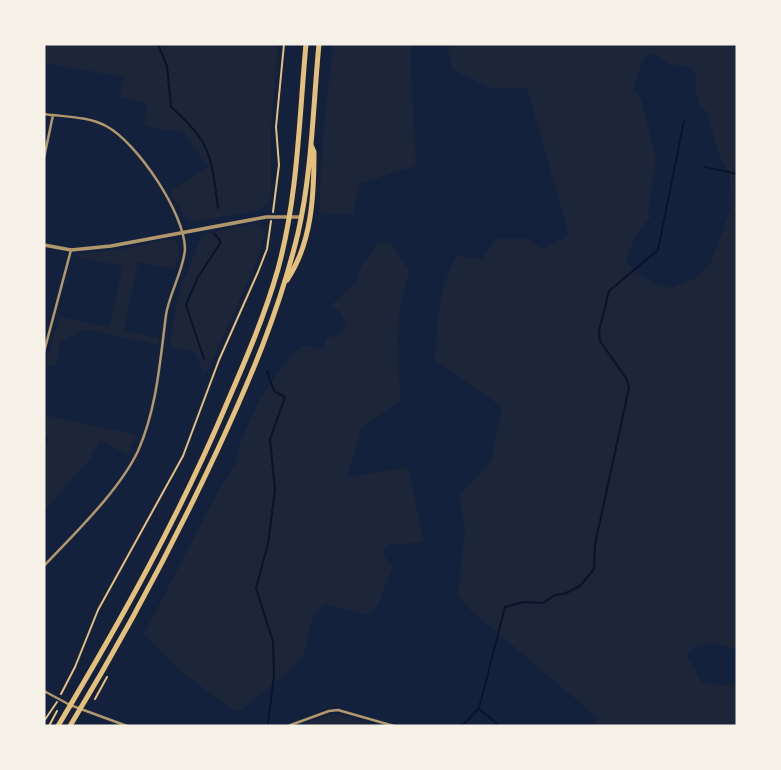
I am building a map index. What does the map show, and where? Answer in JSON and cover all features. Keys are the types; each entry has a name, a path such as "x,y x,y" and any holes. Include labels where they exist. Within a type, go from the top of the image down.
{"highway":[{"path":"58,726 144,575 178,509 219,423 264,311 278,268 289,216 306,44"},
{"path":"71,726 142,601 191,506 264,343 284,284 301,217 319,44"},
{"path":"284,284 295,268 312,209 314,152 310,142"}],"street":[{"path":"44,114 90,120 114,130 133,149 177,214 184,254 167,313 155,394 138,450 124,474 44,566"},
{"path":"44,158 52,115"},
{"path":"44,245 71,250 111,246 266,216 301,217"},
{"path":"44,352 71,250"},
{"path":"44,691 70,705 127,726"},
{"path":"288,726 338,710 394,726"}],"path":[{"path":"273,211 279,165 276,127 284,44"},
{"path":"62,693 98,610 183,456 219,359 267,249 271,222"},
{"path":"95,699 107,677"},
{"path":"44,721 56,704"},
{"path":"49,726 57,711"}],"shaded area":[{"path":"44,44 278,44 271,130 271,193 268,204 257,211 189,222 169,192 208,167 184,133 144,126 147,103 120,97 123,77 44,63"},
{"path":"333,44 413,44 410,55 416,166 359,184 353,215 319,213 323,134"},
{"path":"450,44 737,44 737,651 710,643 698,646 686,655 703,684 729,685 737,682 737,726 592,726 598,718 466,606 458,595 465,529 459,495 491,461 502,407 435,360 440,306 446,279 458,255 482,260 496,239 528,239 542,249 569,235 527,88 490,88 452,69 448,50","holes":["653,53 668,64 691,67 697,76 695,87 700,106 707,112 721,161 729,171 731,208 711,262 698,277 671,288 638,274 626,261 635,238 650,218 648,210 656,160 641,99 633,89 644,58"]},
{"path":"253,224 262,225 265,233 255,265 209,368 204,373 195,352 169,347 179,293 202,235"},
{"path":"175,240 178,247 179,254 174,269 138,262 124,330 159,339 159,345 84,329 60,343 56,366 46,364 59,317 109,327 123,266 75,255"},
{"path":"379,242 392,244 410,272 399,320 400,402 362,427 347,477 408,467 424,542 389,545 382,552 392,568 379,603 369,615 324,604 313,618 306,646 298,661 241,711 233,710 183,673 144,634 236,462 242,438 261,397 292,354 303,346 323,349 327,338 340,334 346,326 342,314 331,305 355,284 362,265"},
{"path":"44,415 136,435 128,455 100,440 89,460 44,511 44,450 50,438 44,435"},
{"path":"334,714 380,726 307,726 307,722"}],"waterway":[{"path":"158,44 167,66 171,107 202,141 211,163 218,208"},
{"path":"462,726 479,708 505,607 524,602 543,603 555,595 564,594 580,586 594,569 595,544 629,388 626,378 600,341 599,331 609,291 658,250 684,121"},
{"path":"705,167 737,174"},
{"path":"204,359 186,305 198,277 221,242 214,233"},
{"path":"267,371 274,391 285,397 270,439 275,490 268,544 256,588 273,642 274,676 268,723"},
{"path":"479,709 500,726"}]}
